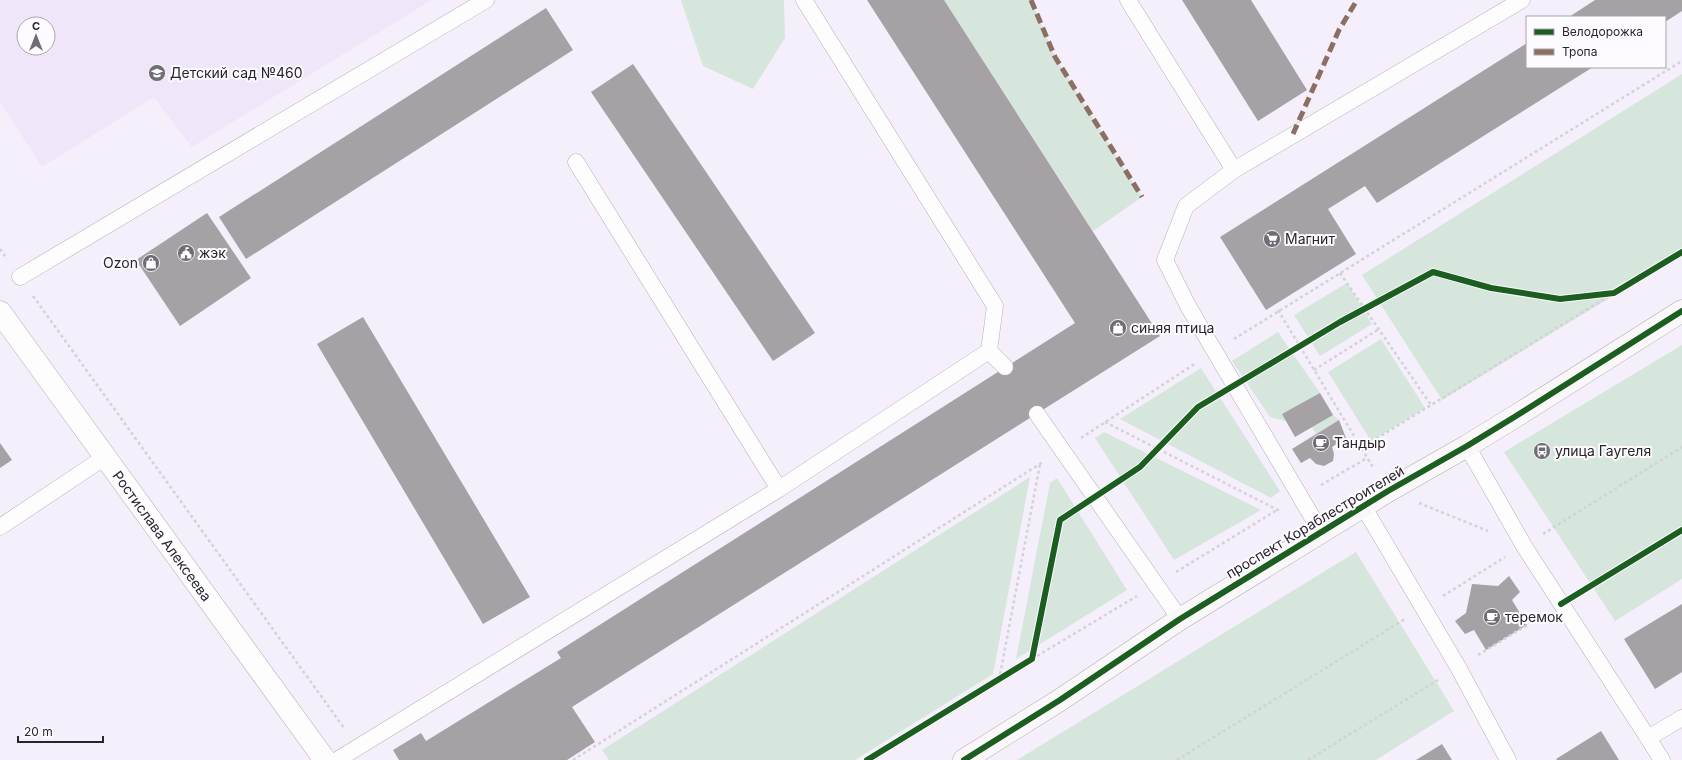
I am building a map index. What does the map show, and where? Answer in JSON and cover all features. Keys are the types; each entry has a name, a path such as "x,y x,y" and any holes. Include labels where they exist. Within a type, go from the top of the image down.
{"street":[{"name":"проспект Кораблестроителей","path":"964,760 1060,700 1180,618 1388,491 1467,446 1682,311"},
{"name":"Ростислава Алексеева","path":"0,312 325,760"}],"lane":[{"path":"20,277 486,0"},
{"path":"337,760 779,489 989,351 995,306 804,0"},
{"path":"1128,0 1234,170"},
{"path":"1321,532 1188,306 1165,260 1186,206 1234,170 1522,0"},
{"path":"576,162 779,489"},
{"path":"989,351 1005,367"},
{"path":"1037,414 1180,618"},
{"path":"1467,446 1524,546 1662,760"},
{"path":"0,528 105,457"},
{"path":"1363,506 1458,668 1508,760"},
{"path":"1648,738 1682,718"}],"path":[{"path":"1374,252 1682,61"},
{"path":"0,249 358,747"},
{"path":"1340,273 1431,405"},
{"path":"1361,448 1621,289"},
{"path":"1599,295 1614,293"},
{"path":"1358,312 1372,305"},
{"path":"1278,310 1388,491 1524,546"},
{"path":"1314,370 1379,329"},
{"path":"1293,350 1306,342"},
{"path":"1104,422 1155,451 1278,510 1367,458"},
{"path":"1155,451 1163,444"},
{"path":"573,760 1062,450"},
{"path":"999,680 1040,464"},
{"path":"1308,760 1561,604"},
{"path":"1026,664 1032,659 1034,652"},
{"path":"992,684 1006,676"}],"shaded area":[{"name":"Детский сад №460","path":"0,0 432,0 192,147 154,97 42,167 0,102"},
{"path":"681,0 784,0 785,38 753,89 703,66"},
{"path":"944,0 1031,0 1055,57 1142,197 1093,231"},
{"path":"1682,74 1682,254 1442,400 1362,275"},
{"path":"1347,283 1372,324 1320,356 1294,315"},
{"path":"1278,332 1320,393 1333,415 1339,420 1316,434 1310,423 1305,426 1270,417 1232,361"},
{"path":"1381,339 1425,408 1371,441 1328,372"},
{"path":"1682,345 1682,579 1615,621 1504,452"},
{"path":"1201,368 1280,491 1271,498 1120,419"},
{"path":"1104,432 1261,510 1174,560 1095,438"},
{"path":"1030,477 993,674 855,760 609,760 602,750"},
{"path":"1057,478 1127,590 1016,659 1050,483"},
{"path":"1356,552 1454,711 1376,760 1017,760"}],"building":[{"path":"867,0 944,0 1160,336 572,707 595,742 567,760 399,760 393,750 421,733 426,741 561,658 557,652 1075,323"},
{"path":"1182,0 1251,0 1307,90 1258,121"},
{"path":"1595,0 1682,0 1682,11 1666,21 1666,16 1571,16"},
{"path":"546,8 573,50 246,259 219,217"},
{"path":"1526,44 1526,68 1591,68 1377,203 1365,186 1328,209 1356,254 1266,310 1220,237"},
{"path":"633,64 815,333 773,361 591,92"},
{"path":"207,213 251,278 180,326 136,260"},
{"path":"363,317 530,597 483,624 317,344"},
{"path":"1320,393 1333,415 1295,437 1282,414"},
{"name":"Тандыр","path":"1339,420 1346,438 1332,447 1334,454 1333,461 1324,466 1316,464 1310,458 1301,463 1292,449"},
{"path":"0,443 12,460 0,468"},
{"name":"теремок","path":"1509,576 1520,592 1512,600 1527,625 1486,650 1474,630 1465,634 1455,621 1466,613 1472,584 1498,586"},
{"path":"1682,604 1682,672 1655,689 1624,639"},
{"path":"1601,731 1619,760 1556,759"},
{"path":"1442,744 1452,760 1416,760"}],"marked path":[{"path":"1031,0 1055,57 1142,197"},
{"path":"1293,134 1339,30 1357,0"}],"cycle path":[{"path":"867,760 1032,659 1060,520 1140,467 1198,407 1340,322 1433,272 1491,288 1560,299 1614,293 1682,252"},
{"path":"964,760 1060,700 1180,619 1388,491 1516,416 1682,311"},
{"path":"1561,604 1682,530"}],"place":[{"name":"Детский сад №460","path":"157,73"},
{"name":"Магнит","path":"1272,239"},
{"name":"жэк","path":"186,253"},
{"name":"Ozon","path":"151,263"},
{"name":"синяя птица","path":"1118,328"},
{"name":"Тандыр","path":"1321,443"},
{"name":"улица Гаугеля","path":"1542,451"},
{"name":"теремок","path":"1492,617"}]}
